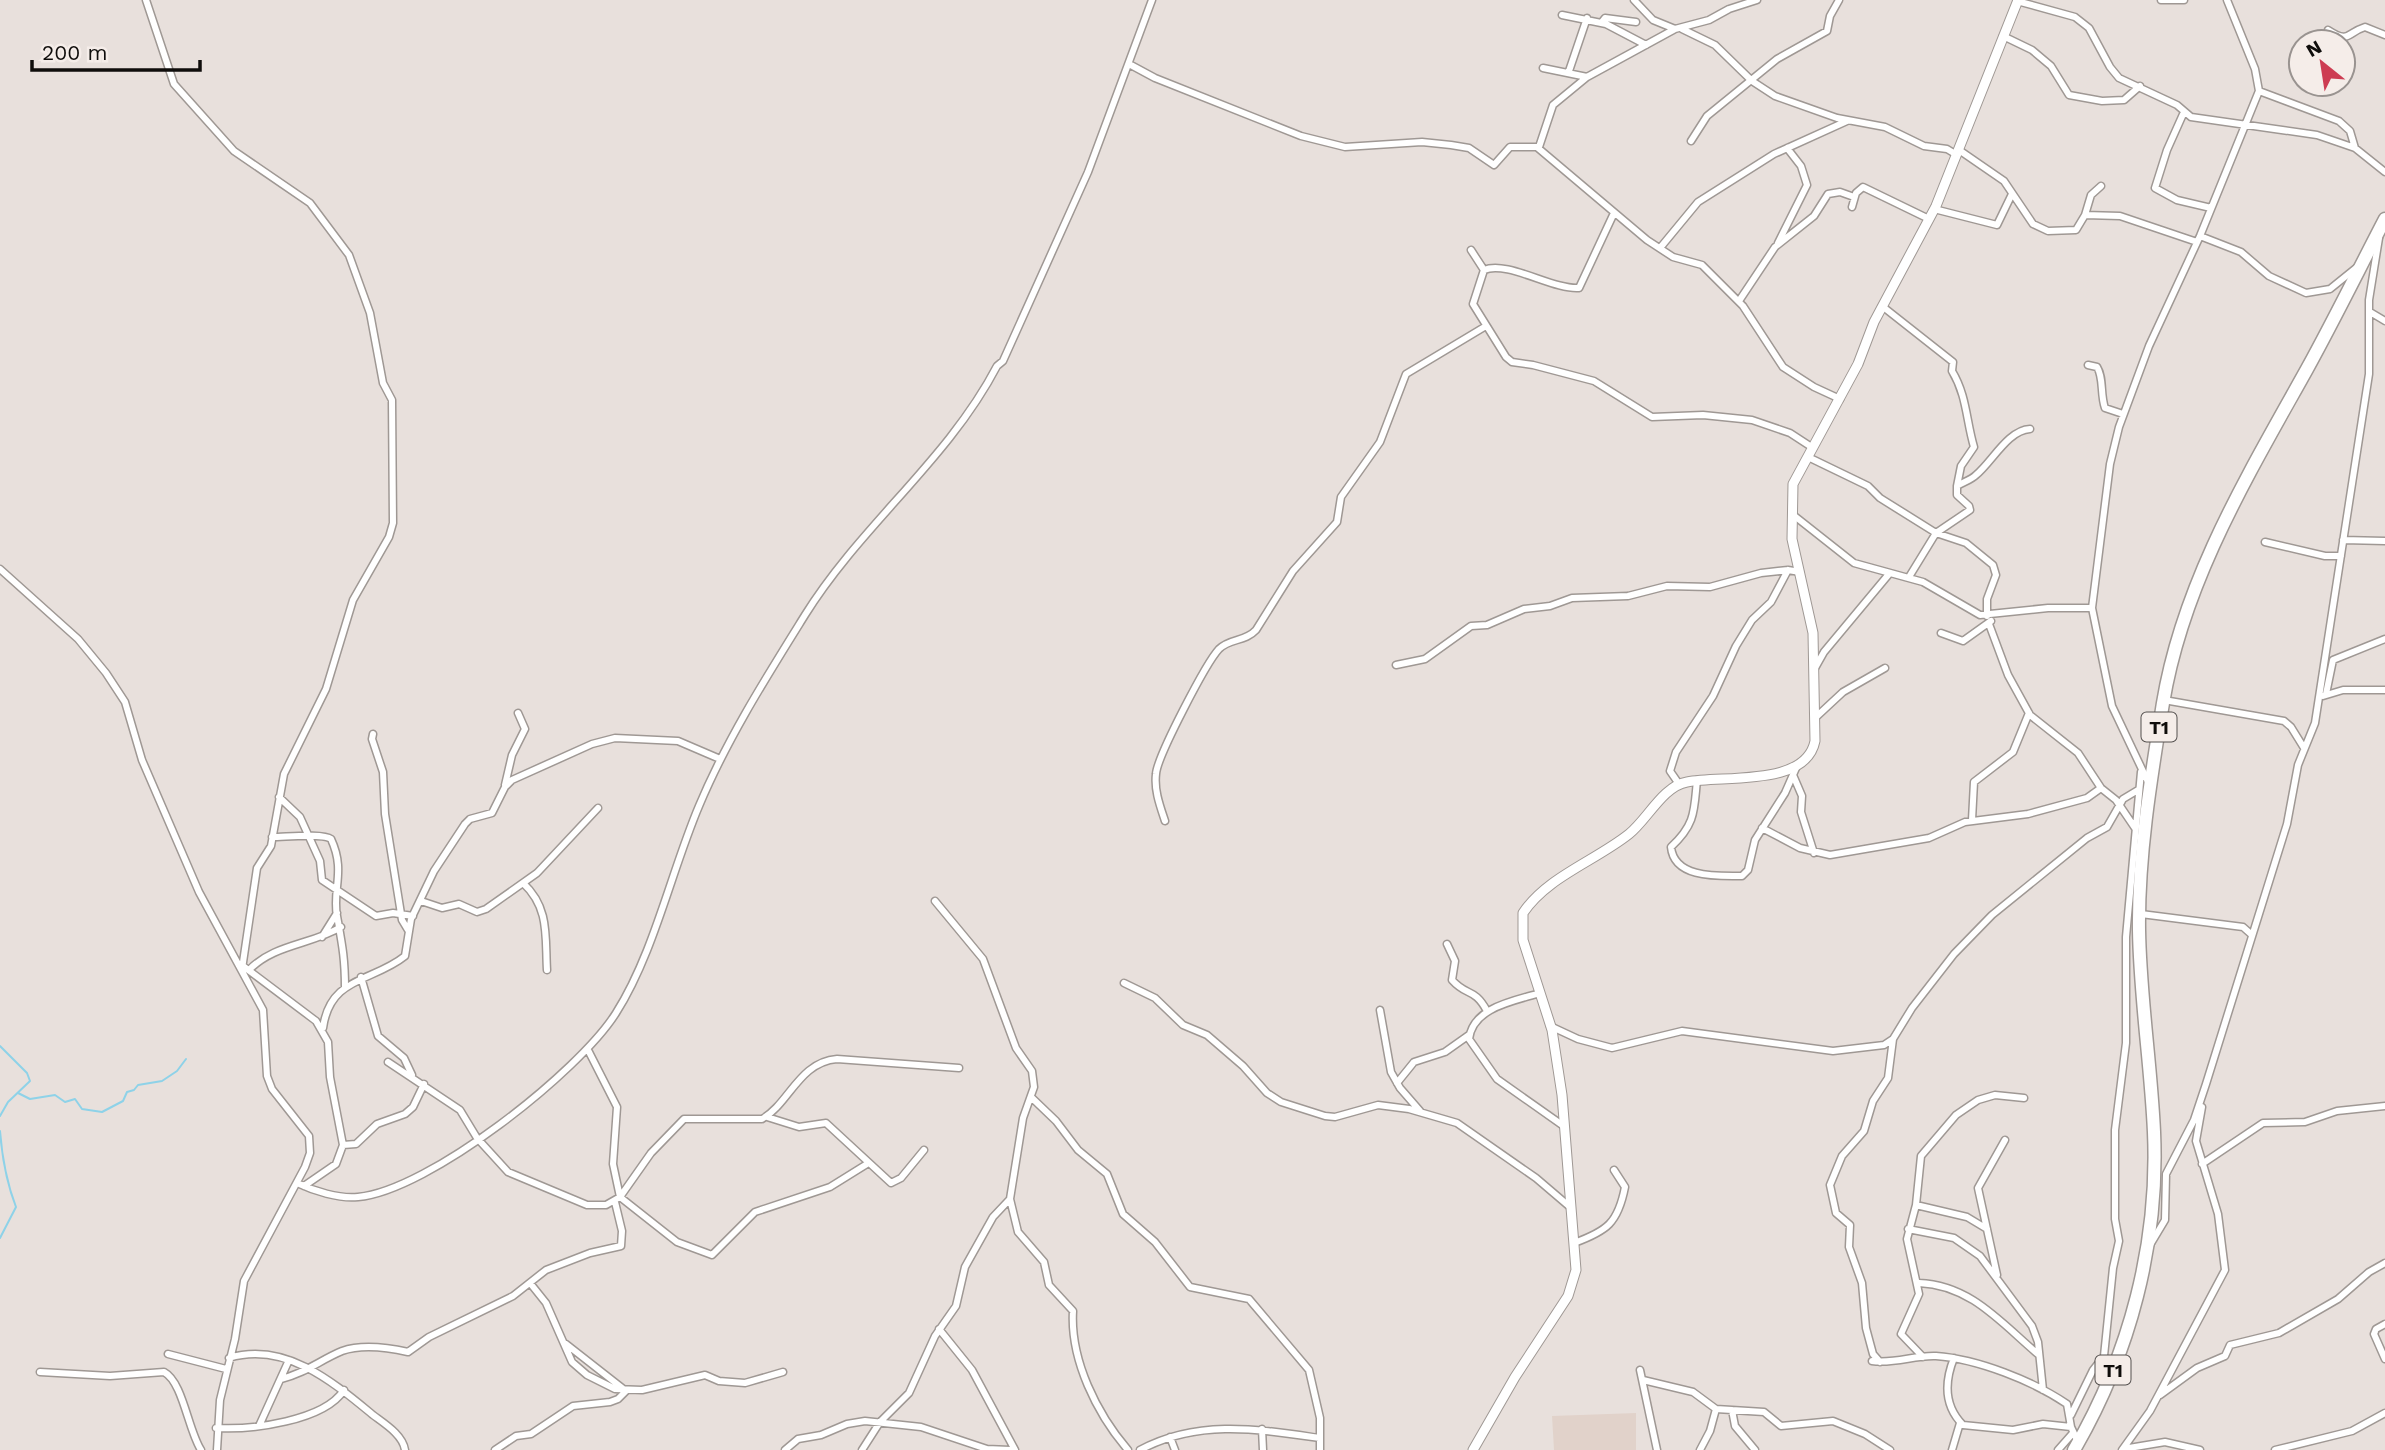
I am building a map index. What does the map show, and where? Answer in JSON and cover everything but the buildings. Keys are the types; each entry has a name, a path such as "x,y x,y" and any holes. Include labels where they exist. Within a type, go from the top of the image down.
{"highway":[{"name":"T1","path":"2074,1438 2109,1381 2125,1338 2146,1250 2153,1205 2154,1158 2141,914 2144,788 2170,668 2203,569 2235,495 2366,260 2382,224"}],"street":[{"path":"146,0 174,84 234,151 310,204 349,255 370,313 383,383 392,400 390,492 393,514 389,537 353,600 326,689 285,774 271,846 257,868 245,968"},
{"path":"300,1184 356,1197 377,1193 437,1164 534,1100 588,1050 614,1016 637,973 698,808 720,760 804,616 839,563 921,475 975,404 1003,361 1065,225 1152,0"},
{"path":"1634,0 1650,17 1716,45 1752,81 1775,96 1847,121 1885,127 1924,146 1958,153 2000,177 2028,220 2048,230 2076,230 2085,215 2091,195 2101,186"},
{"path":"1728,0 1735,7"},
{"path":"1538,148 1544,140 1553,105 1587,77 1677,28 1709,20 1757,0"},
{"path":"1691,141 1707,116 1777,59 1827,31 1830,16 1839,0"},
{"path":"1697,780 1695,812 1680,838 1670,848 1688,870 1700,875 1744,875 1755,840 1795,771 1814,748 1813,633 1790,513 1793,484 1858,364 1882,306 1934,209 2017,0 2075,17 2094,36 2114,72 2191,117 2246,127 2317,135 2354,148 2385,172"},
{"path":"2161,0 2184,0"},
{"path":"2071,1415 2093,1370 2104,1356 2113,1268 2119,1241 2115,1219 2115,1130 2126,1043 2126,937 2135,828 2144,788 2141,772 2109,695 2092,608 2110,464 2123,414 2149,345 2199,239 2259,91 2255,69 2227,0"},
{"path":"1562,15 1601,23 1646,45"},
{"path":"1601,23 1605,18 1636,22 1650,17"},
{"path":"1569,71 1587,18"},
{"path":"1630,35 1636,22"},
{"path":"2357,32 2365,27 2385,35"},
{"path":"2003,36 2032,50 2051,66 2069,95 2102,101 2124,100 2140,86"},
{"path":"1129,64 1275,128 1345,147 1435,143 1469,148 1494,165 1510,147 1538,148 1660,248 1679,260 1699,263 1739,301 1761,330 1783,367 1814,387 1840,399"},
{"path":"1543,68 1569,71 1587,77"},
{"path":"2259,91 2339,121 2350,131 2354,148"},
{"path":"2184,112 2167,150 2155,188 2169,197 2211,208"},
{"path":"1660,248 1698,202 1787,148 1847,121"},
{"path":"1739,301 1777,245 1807,185 1801,166 1787,148"},
{"path":"1852,207 1854,197 1863,187 1929,219"},
{"path":"1777,245 1814,216 1828,194 1838,192 1854,197"},
{"path":"1934,209 1997,225 2012,194"},
{"path":"1484,270 1497,267 1534,279 1579,288 1614,213"},
{"path":"2085,215 2120,216 2241,251 2269,276 2306,293 2330,289 2366,260"},
{"path":"2146,1250 2165,1220 2166,1174 2194,1120 2205,1088 2287,824 2298,765 2315,723 2322,663 2369,374 2370,312 2382,224"},
{"path":"1471,250 1484,270"},
{"path":"1484,270 1473,299 1486,326 1512,362 1594,381 1652,417 1703,415 1752,420 1790,433 1813,448"},
{"path":"1882,306 1953,362 1952,371 1960,383 1974,447 1961,466 1957,486 1957,495 1970,510 1936,533 1909,578"},
{"path":"2370,312 2385,321"},
{"path":"1165,821 1155,784 1159,758 1213,657 1228,642 1243,639 1256,630 1293,571 1337,522 1341,497 1380,442 1406,374 1486,326"},
{"path":"2088,365 2097,367 2101,372 2100,393 2105,408 2123,414"},
{"path":"1957,486 1975,477 2001,449 2023,430 2030,429"},
{"path":"1808,457 1868,485 1880,498 1936,533 1966,543 1995,568 1996,575 1986,604 1988,620 2008,675 2029,713 2078,753 2101,789 2119,805 2135,828"},
{"path":"1790,513 1843,556 1865,567 1928,585 1963,608 1988,620"},
{"path":"2343,540 2385,541"},
{"path":"2265,542 2325,556 2341,556"},
{"path":"0,569 78,639 121,696 134,722 146,770 199,892 245,968 263,1010 267,1076 272,1089 309,1136 308,1160 300,1184 248,1268 226,1369 216,1428 217,1450"},
{"path":"1396,664 1425,659 1471,626 1487,625 1524,608 1550,606 1574,598 1630,595 1667,586 1710,587 1761,573 1788,570 1800,572"},
{"path":"1679,784 1670,771 1676,752 1713,696 1748,627 1771,602 1788,570"},
{"path":"1815,668 1824,652 1889,574"},
{"path":"1941,633 1962,641 1998,615 2048,608 2092,608"},
{"path":"2326,694 2333,660 2385,639"},
{"path":"1815,718 1843,692 1885,668"},
{"path":"2319,700 2326,694 2343,690 2385,690"},
{"path":"2164,701 2284,722 2291,727 2304,748"},
{"path":"300,1184 336,1164 343,1145 330,1077 328,1042 323,1028 327,1009 345,988 361,977 405,956 413,916 434,871 464,824 470,819 492,813 505,787 512,755 525,729 518,713"},
{"path":"1972,820 1974,782 2013,752 2029,713"},
{"path":"373,734 372,739 383,772 385,814 401,914 409,931"},
{"path":"505,787 538,766 615,738 678,741 720,760"},
{"path":"1473,1450 1515,1377 1568,1296 1576,1270 1565,1127 1550,1026 1522,934 1523,913 1530,902 1632,832 1679,784 1795,771"},
{"path":"1795,771 1802,796 1801,812 1814,853"},
{"path":"2141,772 2144,788"},
{"path":"2074,1438 2067,1404 2043,1390 1954,1358 1923,1357 1896,1363 1876,1361 1866,1328 1862,1283 1849,1248 1850,1226 1836,1213 1829,1190 1839,1161 1864,1131 1872,1101 1888,1078 1893,1039 1912,1007 1962,946 2004,904 2087,838 2107,827 2123,799 2144,788"},
{"path":"1762,828 1814,853 1830,855 1929,838 1972,820 2028,814 2087,799 2101,789"},
{"path":"279,797 296,811 320,861 321,879 376,916 413,916"},
{"path":"421,901 442,908 459,904 477,912 508,896 575,836 598,808"},
{"path":"272,837 309,838 320,834 331,839 338,862 337,914 346,956 345,988"},
{"path":"523,883 537,898 546,924 547,970"},
{"path":"935,901 983,959 1016,1048 1032,1071 1035,1080 1023,1118 1010,1199 1018,1232 1044,1262 1049,1285 1073,1311 1072,1338 1076,1352 1108,1427 1128,1450"},
{"path":"322,937 337,914"},
{"path":"2141,914 2243,927 2252,934"},
{"path":"245,968 268,955 322,937 341,927"},
{"path":"1447,944 1455,961 1452,980 1463,990 1478,996 1487,1012"},
{"path":"245,968 323,1028"},
{"path":"361,977 378,1036 404,1058 413,1077"},
{"path":"1124,983 1155,998 1183,1025 1212,1039 1243,1066 1267,1093 1281,1102 1335,1117 1378,1105 1421,1112 1465,1128 1536,1178 1570,1207"},
{"path":"1397,1083 1414,1062 1442,1054 1469,1035 1480,1016 1540,993"},
{"path":"1380,1010 1391,1072 1421,1112"},
{"path":"1550,1026 1578,1039 1612,1048 1682,1031 1833,1051 1876,1048 1893,1039"},
{"path":"1469,1035 1473,1046 1497,1079 1565,1127"},
{"path":"281,1379 310,1370 345,1350 397,1348 408,1352 429,1337 502,1302 553,1267 590,1253 621,1246 623,1242 613,1164 617,1107 588,1050"},
{"path":"388,1062 460,1110 477,1138 508,1172 519,1179 587,1205 606,1205 617,1199 651,1153 684,1119 757,1120 767,1116 794,1084 825,1060 959,1068"},
{"path":"343,1145 356,1144 377,1124 405,1114 414,1107 424,1084"},
{"path":"2122,1450 2158,1396 2225,1270 2218,1214 2202,1164 2196,1131 2205,1088"},
{"path":"1923,1357 1901,1334 1918,1298 1919,1283 1907,1239 1916,1205 1921,1156 1956,1115 1978,1100 1996,1095 2024,1098"},
{"path":"1031,1097 1086,1158 1105,1172 1123,1214 1155,1242 1190,1287 1203,1292 1244,1296 1267,1318 1286,1345 1309,1370 1320,1418 1320,1450"},
{"path":"2202,1164 2263,1123 2305,1122 2337,1111 2385,1106"},
{"path":"767,1116 799,1127 826,1123 887,1181 895,1182 924,1150"},
{"path":"1997,1278 1979,1184 2005,1140"},
{"path":"617,1199 677,1242 712,1255 755,1212 830,1187 867,1164"},
{"path":"1574,1243 1605,1231 1610,1225 1621,1204 1625,1187 1614,1170"},
{"path":"862,1450 880,1422 909,1394 939,1329 956,1306 965,1267 993,1217 1010,1199"},
{"path":"1916,1205 1967,1217 1987,1229"},
{"path":"1908,1229 1962,1241 1978,1254 2032,1326 2043,1390"},
{"path":"2158,1396 2197,1368 2225,1356 2230,1345 2273,1336 2338,1299 2369,1272 2385,1263"},
{"path":"530,1283 546,1303 572,1362 587,1375 626,1391 691,1381 705,1376 719,1381 745,1383 783,1372"},
{"path":"1919,1283 1943,1285 1972,1298 2039,1355"},
{"path":"2385,1324 2375,1329 2374,1334 2385,1359"},
{"path":"785,1450 797,1439 821,1435 855,1422 880,1422 921,1427 990,1450 1012,1450 968,1363 939,1329"},
{"path":"565,1342 626,1391"},
{"path":"229,1359 260,1353 289,1360 310,1370 345,1390 398,1437 405,1450"},
{"path":"167,1354 226,1369"},
{"path":"1952,1450 1960,1423 1947,1398 1947,1382 1954,1358"},
{"path":"259,1426 289,1360"},
{"path":"1640,1370 1651,1434 1657,1450"},
{"path":"40,1372 110,1376 164,1372 171,1376 177,1387 189,1429 201,1450"},
{"path":"1643,1380 1693,1392 1716,1409 1764,1412 1786,1427 1819,1421 1840,1423 1891,1450"},
{"path":"216,1428 259,1426 331,1406 345,1390"},
{"path":"495,1450 516,1436 531,1434 573,1406 610,1402 626,1391"},
{"path":"1700,1450 1710,1431 1716,1409"},
{"path":"1732,1410 1735,1426 1755,1450"},
{"path":"2275,1450 2352,1431 2385,1413"},
{"path":"1960,1423 2004,1430 2043,1424 2074,1438"},
{"path":"1140,1450 1170,1437 1240,1427 1319,1438"},
{"path":"1262,1429 1263,1450"},
{"path":"1170,1437 1175,1450"},
{"path":"2057,1450 2074,1438"},
{"path":"2122,1450 2165,1442 2200,1450"}],"shaded area":[{"path":"1636,1413 1636,1450 1554,1450 1552,1416"}],"waterway":[{"path":"0,1046 27,1073 30,1081 8,1102 0,1116"},
{"path":"18,1093 30,1099 55,1095 65,1102 75,1099 82,1109 102,1112 123,1101 127,1092 138,1085 162,1081 177,1071 186,1059"},
{"path":"0,1131 5,1169 16,1207 0,1238"}]}
